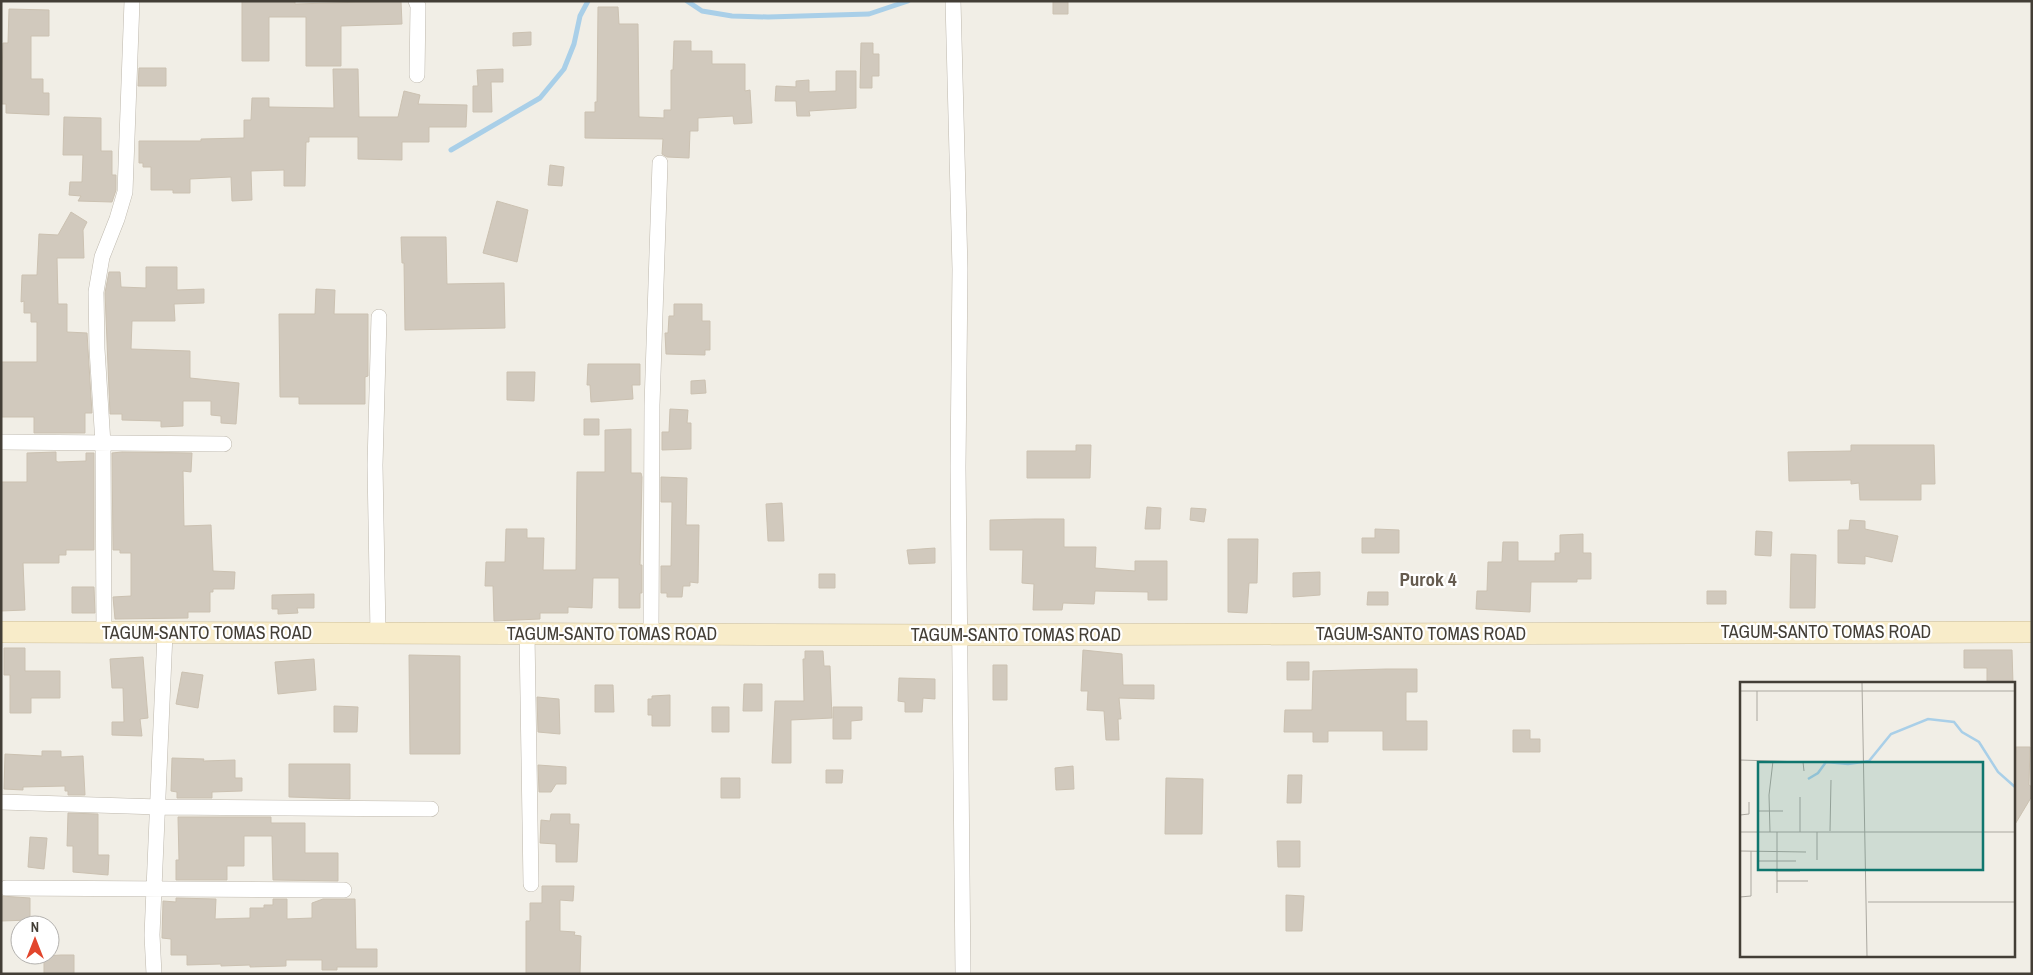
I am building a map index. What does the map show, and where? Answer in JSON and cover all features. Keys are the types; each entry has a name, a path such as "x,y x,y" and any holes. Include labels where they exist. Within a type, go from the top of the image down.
{"main road":[{"name":"TAGUM-SANTO TOMAS ROAD","path":"1,632 959,635 2032,632"}],"street":[{"path":"104,633 103,444 97,349 96,292 102,257 117,219 124,192 132,1"},
{"path":"416,1 418,6 417,75"},
{"path":"953,1 960,269 958,342 959,635 963,974"},
{"path":"651,634 652,424 660,163"},
{"path":"378,634 374,465 379,317"},
{"path":"1,442 224,444"},
{"path":"154,974 152,935 165,633"},
{"path":"527,634 531,884"},
{"path":"1,802 158,807 431,809"},
{"path":"6,888 344,890"}],"building":[{"path":"242,1 295,1 295,4 401,1 402,24 341,26 341,66 306,66 306,17 269,17 269,61 242,61"},
{"path":"1053,1 1068,1 1068,14 1053,14"},
{"path":"598,7 618,7 619,24 638,24 639,117 664,118 664,110 671,110 671,70 673,70 674,41 691,41 691,51 712,51 712,64 745,64 745,91 750,90 752,123 734,124 733,116 698,118 698,131 690,131 689,158 667,157 662,154 663,139 585,138 585,112 595,112 595,102 597,102"},
{"path":"9,9 49,10 49,36 31,36 31,79 43,79 43,93 49,93 49,115 6,113 6,104 1,104 3,43 8,43"},
{"path":"531,32 531,45 513,46 513,33"},
{"path":"861,43 873,43 873,54 879,54 879,76 872,76 872,88 860,88"},
{"path":"139,68 166,68 166,86 138,86"},
{"path":"333,69 358,69 359,117 398,117 404,91 420,95 418,104 467,105 466,127 429,127 429,142 402,142 402,160 358,159 358,137 309,137 309,142 306,142 305,186 284,186 284,170 251,171 252,200 232,201 231,177 190,179 190,193 173,193 173,190 151,190 151,167 143,167 143,163 139,163 139,141 201,141 201,139 244,138 244,120 251,120 252,98 269,98 269,107 334,108"},
{"path":"503,69 503,82 491,82 492,112 473,112 473,86 478,86 477,70"},
{"path":"836,71 856,71 856,108 809,111 810,116 797,116 796,101 775,101 776,86 796,87 796,81 809,80 809,92 836,91"},
{"path":"64,117 101,118 101,151 112,151 112,175 116,175 116,190 112,202 78,201 81,196 69,195 70,182 82,182 83,155 63,155"},
{"path":"550,165 564,167 562,186 548,185"},
{"path":"497,201 528,210 517,262 483,253"},
{"path":"71,212 87,222 83,230 84,258 57,258 58,304 67,304 67,332 87,333 92,413 85,413 85,433 34,433 34,417 1,417 1,362 37,362 37,322 31,322 31,313 24,313 24,301 21,302 22,275 37,275 39,234 58,235"},
{"path":"401,237 446,237 447,284 504,283 505,328 405,330 404,263 402,263"},
{"path":"146,267 177,267 177,290 204,289 204,303 174,304 175,321 132,321 131,349 190,351 190,378 239,383 236,424 221,423 221,416 211,415 211,401 183,401 183,426 161,427 161,421 122,420 122,414 110,414 105,293 109,272 120,272 121,287 146,288"},
{"path":"316,289 335,290 334,314 368,314 368,376 365,377 365,404 299,404 299,397 280,397 279,314 315,314"},
{"path":"674,304 702,304 702,321 710,321 710,350 705,350 705,355 666,354 665,333 668,333 669,316 674,316"},
{"path":"588,364 640,364 640,385 632,385 633,399 591,402 590,385 587,385"},
{"path":"507,372 535,372 534,401 507,400"},
{"path":"705,380 706,393 691,394 691,381"},
{"path":"670,409 688,410 687,423 691,423 691,449 662,450 662,432 669,432"},
{"path":"584,419 599,419 599,435 584,435"},
{"path":"631,429 631,473 641,473 642,477 640,565 642,565 642,593 640,593 640,608 619,608 619,578 593,578 592,608 568,607 568,613 540,613 540,619 494,621 493,586 485,586 486,562 505,562 506,529 527,529 527,538 544,538 543,570 576,570 577,472 605,472 605,430"},
{"path":"1076,445 1091,445 1090,478 1027,478 1027,451 1076,451"},
{"path":"1851,445 1934,445 1935,484 1921,484 1921,500 1860,500 1859,483 1851,484 1851,480 1789,481 1788,452 1851,451"},
{"path":"56,452 56,461 58,462 86,461 86,453 94,453 94,550 66,550 66,555 59,555 59,563 23,563 25,610 1,611 1,482 27,482 27,453"},
{"path":"112,453 192,453 191,472 183,471 184,526 211,525 213,571 235,572 234,589 213,589 213,592 210,592 210,612 188,612 188,618 115,619 113,597 131,596 131,553 120,553 120,550 113,550"},
{"path":"661,477 687,478 686,525 699,525 698,583 690,582 690,586 683,586 682,597 667,597 667,593 661,593 661,566 671,566 672,502 661,502"},
{"path":"782,503 784,541 768,541 766,504"},
{"path":"1147,507 1161,508 1160,529 1145,529"},
{"path":"1191,508 1206,509 1204,522 1190,520"},
{"path":"1064,519 1064,547 1096,547 1095,568 1135,571 1135,561 1167,561 1167,600 1148,600 1148,592 1095,591 1094,604 1063,603 1062,610 1033,610 1034,584 1022,583 1023,550 990,550 990,520"},
{"path":"1850,520 1865,521 1865,529 1898,536 1892,562 1865,556 1865,564 1838,563 1838,530 1849,530"},
{"path":"1375,529 1399,530 1399,553 1362,553 1362,538 1375,538"},
{"path":"1756,531 1772,532 1771,556 1755,555"},
{"path":"1583,534 1583,553 1591,553 1591,579 1577,579 1577,582 1531,582 1530,612 1476,609 1477,591 1487,591 1488,562 1502,562 1503,542 1518,542 1518,561 1555,561 1555,553 1560,553 1560,535"},
{"path":"1228,539 1258,539 1257,583 1249,583 1247,613 1228,612"},
{"path":"935,548 935,563 909,564 907,550"},
{"path":"1791,554 1816,555 1815,608 1790,608"},
{"path":"1320,572 1320,595 1293,597 1293,573"},
{"path":"819,574 835,574 835,588 819,588"},
{"path":"72,587 94,587 95,613 72,613"},
{"path":"1707,591 1726,591 1726,604 1707,604"},
{"path":"1368,592 1388,592 1388,605 1367,605"},
{"path":"314,594 314,608 297,608 298,613 278,614 278,609 272,609 272,595"},
{"path":"4,648 25,648 25,671 60,671 60,698 31,698 31,713 10,713 10,675 4,675"},
{"path":"1083,650 1122,654 1123,685 1154,685 1154,699 1119,698 1121,719 1118,719 1119,740 1106,740 1104,711 1087,710 1088,691 1081,691"},
{"path":"1964,650 2012,650 2013,682 1987,682 1987,668 1964,668"},
{"path":"805,651 823,651 824,666 830,666 832,718 791,720 791,763 772,763 775,701 804,701 803,659 805,659"},
{"path":"409,655 460,656 460,754 410,754"},
{"path":"143,657 148,718 140,719 142,736 112,735 112,722 124,722 123,688 112,688 110,659"},
{"path":"314,659 316,690 278,694 275,662"},
{"path":"1287,662 1309,662 1309,680 1287,680"},
{"path":"993,665 1007,665 1007,700 993,700"},
{"path":"1417,669 1417,692 1406,692 1406,721 1427,721 1427,750 1383,750 1383,731 1328,731 1328,742 1313,742 1313,732 1284,732 1285,710 1312,710 1313,671"},
{"path":"182,672 203,675 198,708 176,704"},
{"path":"899,678 935,679 935,699 923,698 922,712 905,712 905,702 898,701"},
{"path":"744,684 762,684 762,711 743,711"},
{"path":"595,685 613,685 614,712 595,712"},
{"path":"670,695 670,726 652,726 652,715 648,715 648,699 652,699 652,696"},
{"path":"537,697 559,699 560,734 538,732"},
{"path":"334,706 358,707 357,732 334,732"},
{"path":"712,707 729,707 729,732 712,732"},
{"path":"833,707 862,707 862,720 851,721 851,739 833,739"},
{"path":"1513,730 1530,730 1530,739 1540,739 1540,752 1513,752"},
{"path":"2016,747 2030,747 2029,785 2032,787 2032,796 2016,823"},
{"path":"42,751 61,751 61,757 83,756 85,795 68,795 68,791 65,791 65,786 23,787 23,790 4,789 5,754 42,756"},
{"path":"172,758 204,759 203,761 235,760 235,778 242,778 242,791 212,792 212,798 177,798 177,792 171,791"},
{"path":"289,764 350,764 350,799 289,797"},
{"path":"538,765 566,767 566,784 556,784 551,792 539,792"},
{"path":"1073,766 1074,789 1056,790 1055,768"},
{"path":"826,770 843,770 842,783 826,783"},
{"path":"1288,775 1302,775 1301,803 1287,803"},
{"path":"721,778 740,778 740,798 721,798"},
{"path":"1166,778 1203,779 1202,834 1165,834"},
{"path":"68,813 98,814 98,855 109,855 108,875 73,872 73,846 67,846"},
{"path":"551,814 570,814 570,824 579,824 577,862 556,862 556,844 540,843 541,820 550,821"},
{"path":"178,817 271,817 271,823 305,823 305,853 338,853 338,881 273,880 272,836 244,836 244,866 227,866 227,880 176,880 176,860 179,860"},
{"path":"30,837 47,838 44,869 28,867"},
{"path":"1277,841 1300,841 1300,867 1278,867"},
{"path":"542,886 574,886 573,901 560,900 560,931 575,932 574,935 581,936 580,974 526,974 526,921 530,921 530,903 542,903"},
{"path":"1286,895 1304,896 1302,931 1286,931"},
{"path":"1,896 30,898 30,915 10,915 10,921 1,921"},
{"path":"176,898 216,899 215,919 250,918 250,908 264,908 264,905 273,905 273,899 287,899 287,919 312,918 312,903 323,899 355,899 356,949 377,949 377,967 337,967 337,970 322,970 322,960 286,960 286,966 187,965 187,955 171,955 171,939 162,938 163,901 176,902"},
{"path":"60,955 74,955 74,974 44,974 44,965 60,965"}],"waterway":[{"path":"451,150 540,98 564,69 574,44 580,16 588,1"},
{"path":"687,1 702,11 732,16 768,17 869,14 908,1"}],"district":[{"name":"Purok 4","path":"1428,579"}]}
